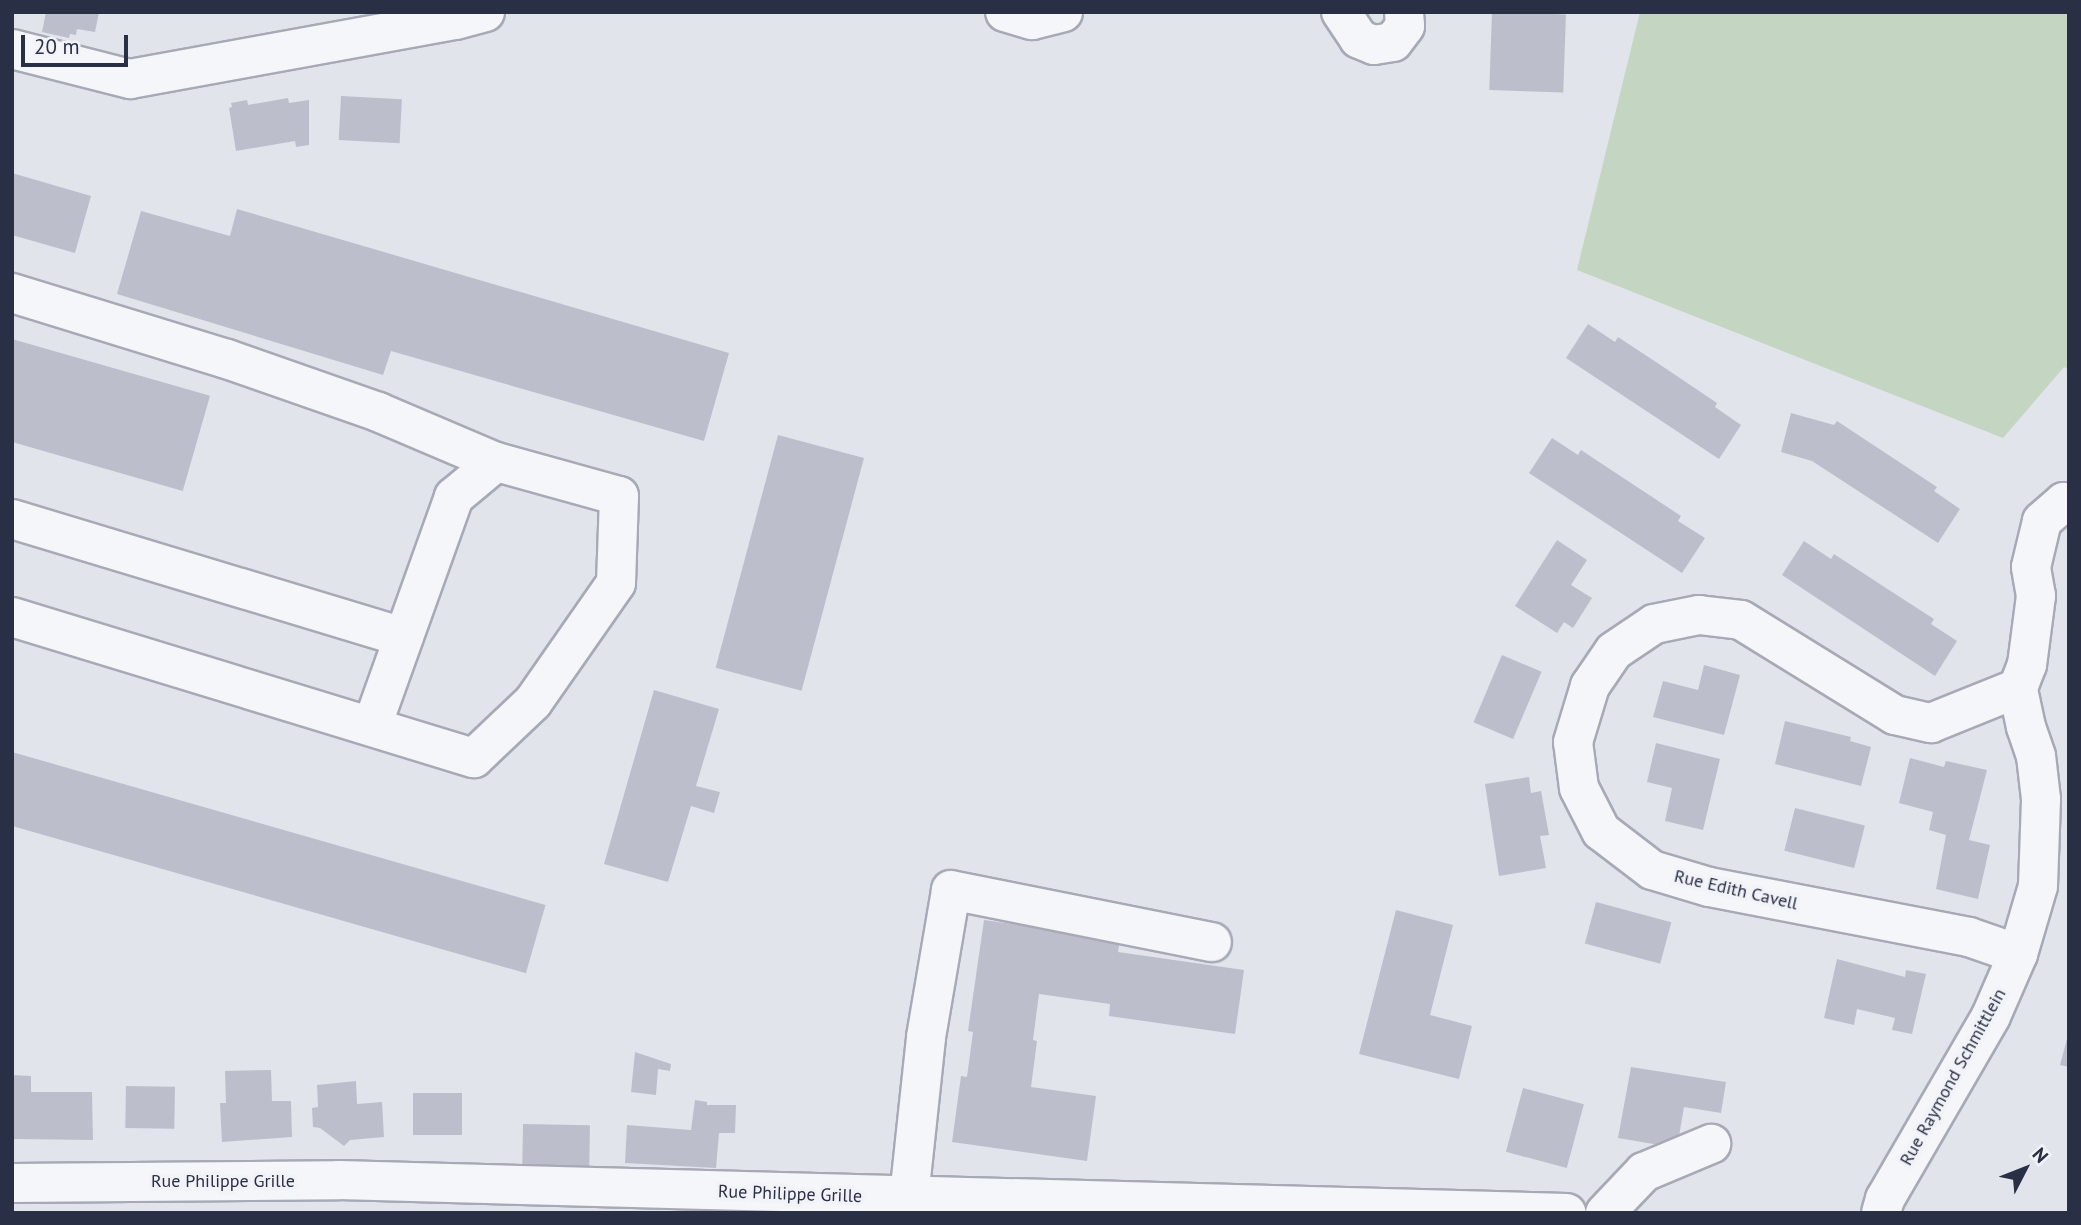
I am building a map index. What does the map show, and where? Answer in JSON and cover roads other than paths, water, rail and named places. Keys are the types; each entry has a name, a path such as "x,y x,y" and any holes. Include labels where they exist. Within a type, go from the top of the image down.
{"street":[{"path":"12,50 130,79 444,23 485,12"},
{"path":"1005,12 1032,20 1063,12"},
{"path":"1341,12 1359,39 1374,45 1393,42 1405,26 1404,12"},
{"path":"12,293 227,359 378,412 496,462 619,496 616,583 533,702 474,758 12,617"},
{"path":"372,726 454,497 496,462"},
{"name":"Rue Raymond Schmittlein","path":"1881,1213 1885,1199 1992,1016 2018,954 2038,886 2041,799 2036,756 2026,727 2018,688 2027,665 2036,596 2031,567 2042,521 2064,502 2069,505"},
{"path":"12,519 404,637"},
{"name":"Rue Edith Cavell","path":"2018,688 1931,723 1895,715 1741,620 1699,615 1654,624 1614,650 1590,686 1573,742 1579,788 1601,831 1652,870 1709,887 1969,937 2018,954"},
{"path":"909,1197 926,1037 951,890 1212,942"},
{"path":"1605,1213 1644,1172 1711,1144"},
{"name":"Rue Philippe Grille","path":"12,1183 339,1180 1567,1213"}]}
